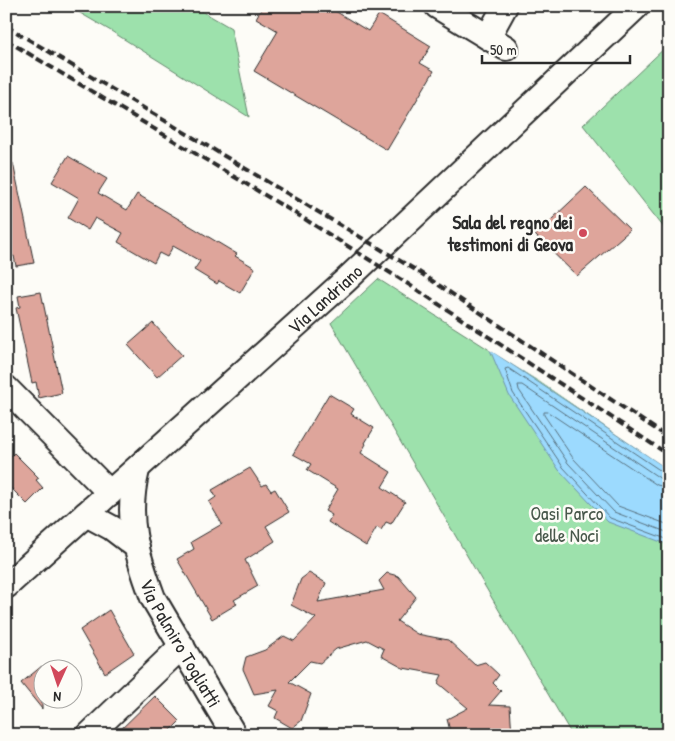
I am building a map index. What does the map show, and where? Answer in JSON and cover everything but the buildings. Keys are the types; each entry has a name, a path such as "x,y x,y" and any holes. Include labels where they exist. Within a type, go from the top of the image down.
{"street":[{"path":"446,9 497,42 505,6"},
{"name":"Via Landriano","path":"6,586 345,281 637,6"},
{"path":"6,388 110,493"},
{"name":"Via Palmiro Togliatti","path":"137,470 131,507 132,526 144,574 153,598 234,735"},
{"path":"86,514 112,528 137,547"},
{"path":"89,735 182,646"}],"green space":[{"path":"68,6 193,6 231,28 249,117 111,31"},
{"path":"669,44 669,226 665,229 583,125"},
{"name":"Oasi Parco delle Noci","path":"378,279 540,382 669,470 669,735 572,735 331,323"}],"water":[{"path":"490,350 669,470 669,545 608,522 559,470 509,395"}],"pier":[{"path":"490,348 669,467 669,470 488,349"}],"railway":[{"path":"6,26 419,272 669,438"},
{"path":"6,40 303,218 408,284 669,455"}],"place":[{"name":"Sala del regno dei testimoni di Geova","path":"583,233"}]}
